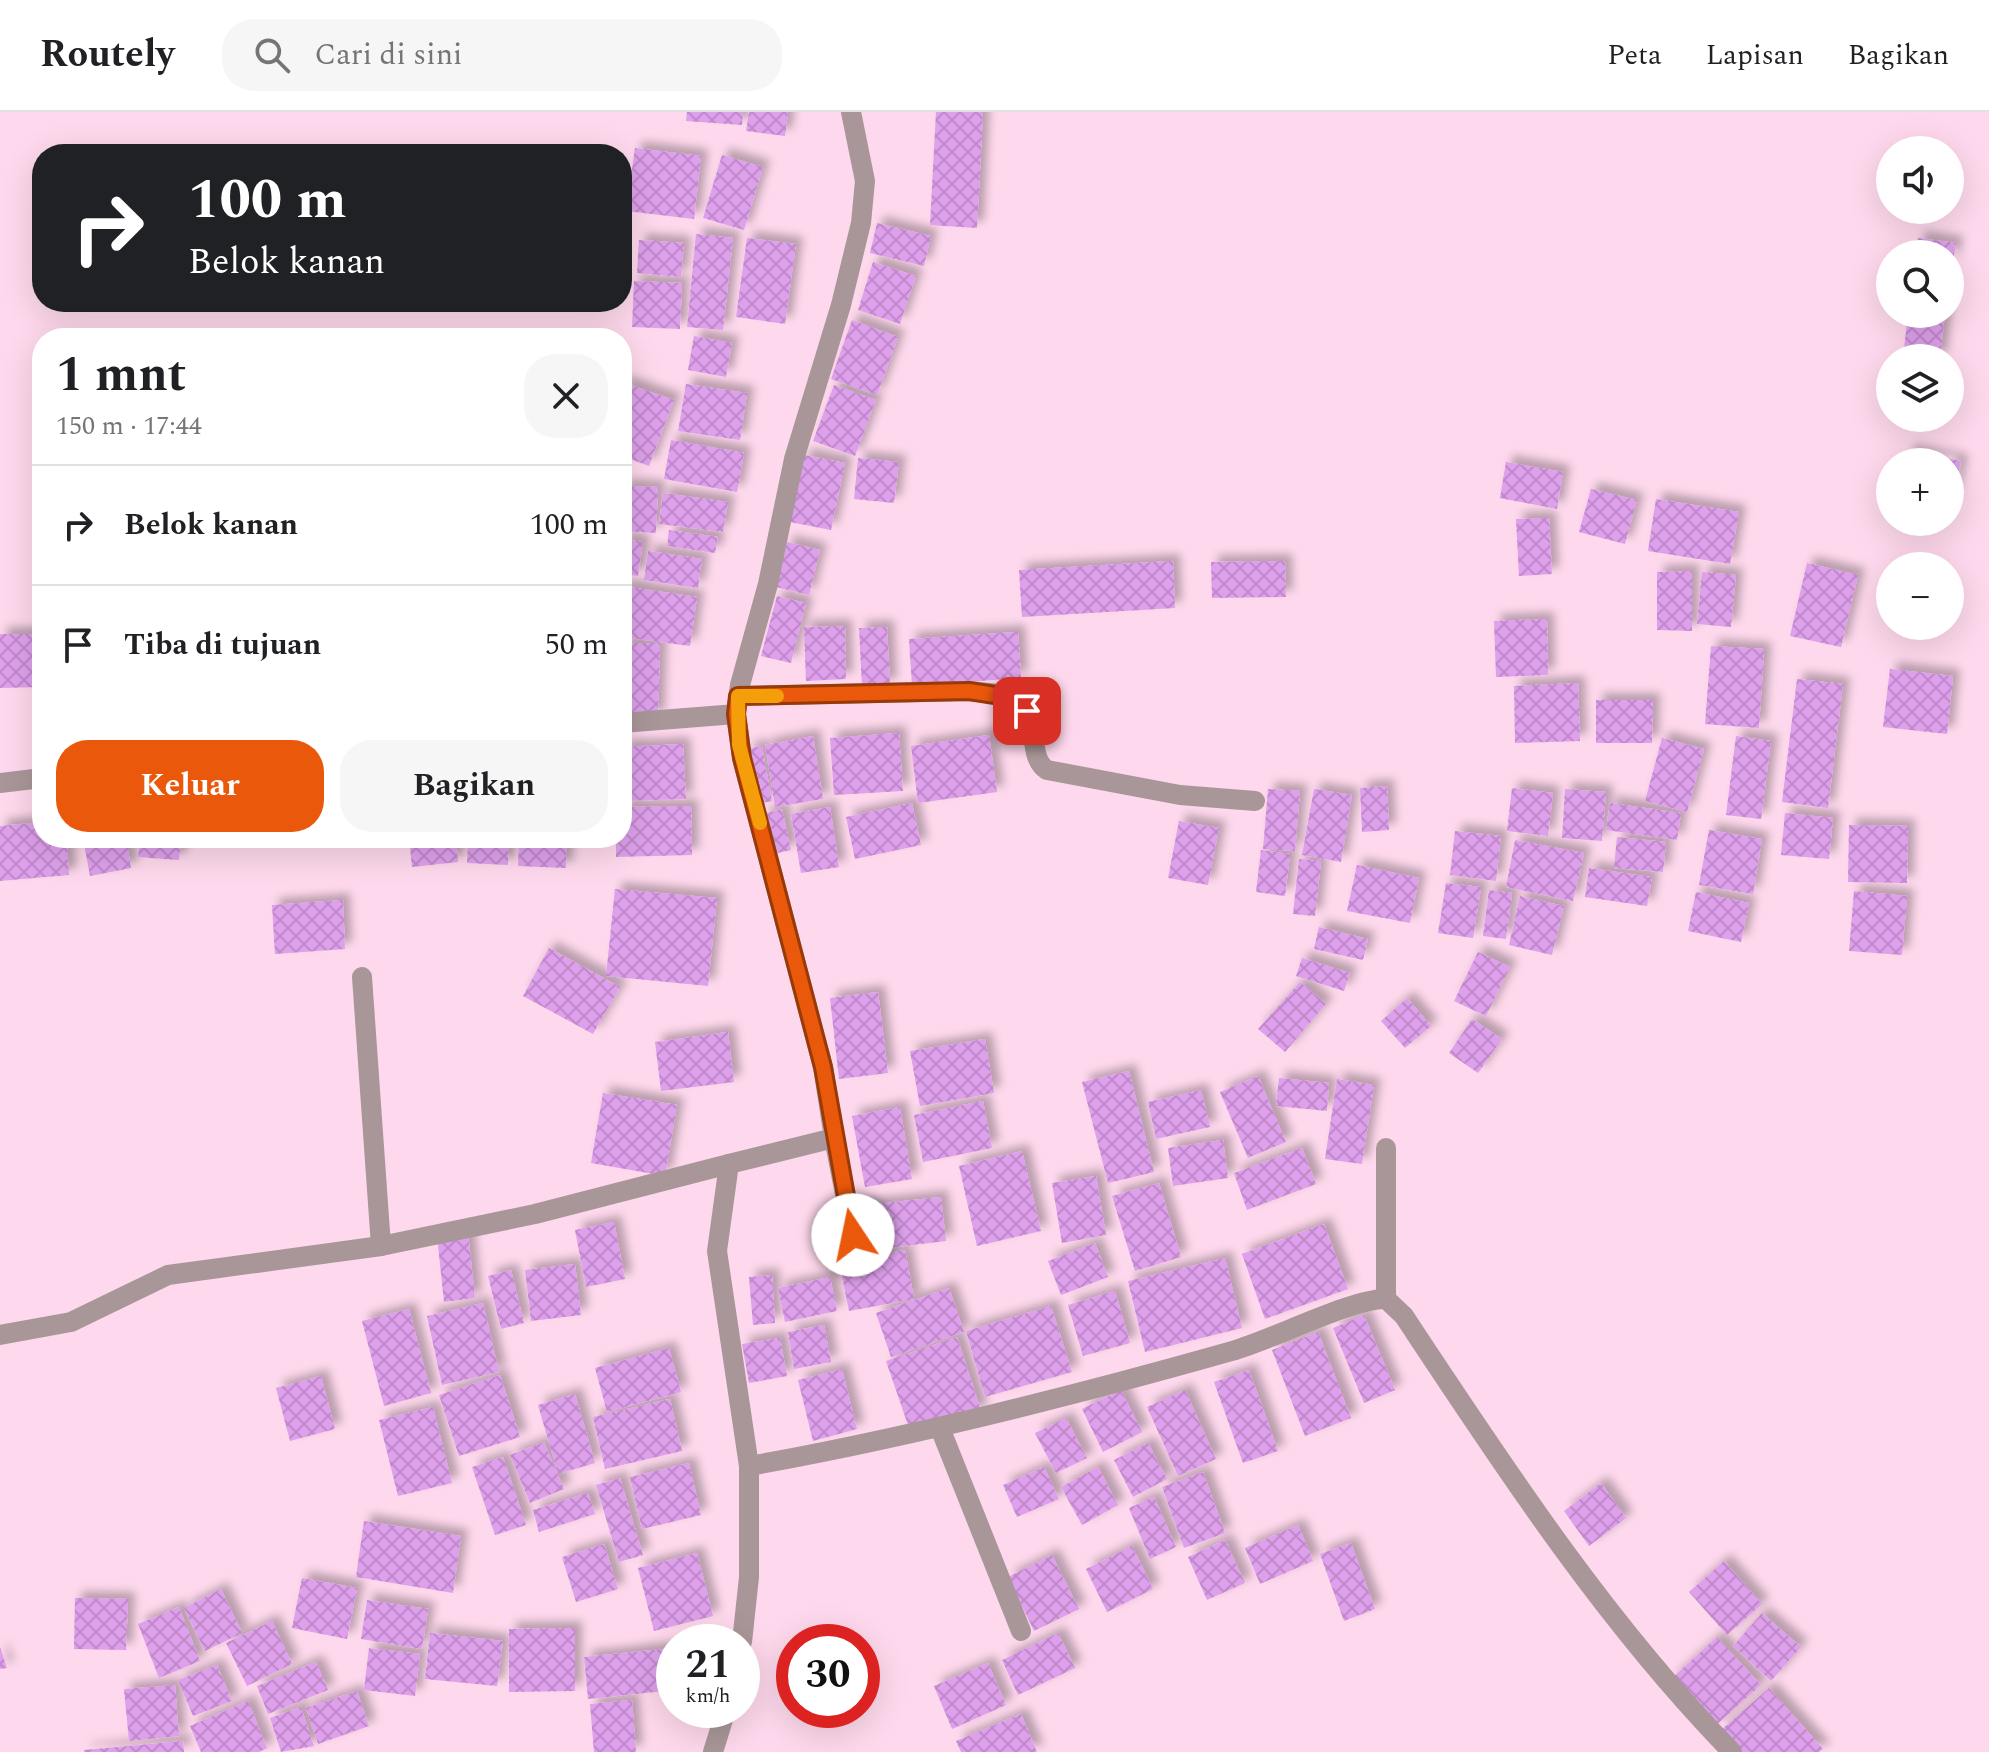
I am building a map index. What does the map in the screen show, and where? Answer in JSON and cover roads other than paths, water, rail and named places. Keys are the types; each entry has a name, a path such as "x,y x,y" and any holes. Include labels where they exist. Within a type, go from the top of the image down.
{"street":[{"path":"851,112 865,181 854,257 794,459 768,584 737,705 742,758 823,1067 853,1235"},
{"path":"632,721 737,705 969,691 999,695 1023,705 1030,717 1039,762 1047,770 1180,795 1255,801"},
{"path":"0,783 32,779"},
{"path":"362,977 381,1246"},
{"path":"0,1335 71,1322 168,1275 381,1246 535,1214 834,1138"},
{"path":"1386,1148 1386,1299 1404,1316 1521,1493 1685,1703 1732,1752"},
{"path":"729,1164 717,1251 749,1466 749,1577 744,1624"},
{"path":"749,1466 940,1428 1270,1341 1363,1302 1386,1299"},
{"path":"940,1428 1021,1631"},
{"path":"713,1752 720,1728"}]}
